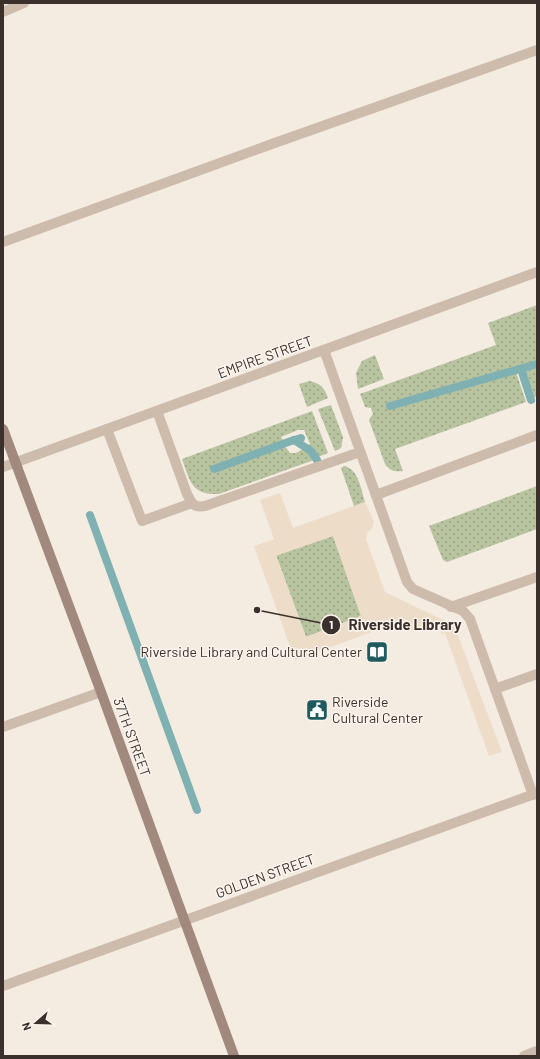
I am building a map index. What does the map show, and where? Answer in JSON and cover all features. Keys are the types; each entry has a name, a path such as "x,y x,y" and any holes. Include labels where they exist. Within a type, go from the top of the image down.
{"main road":[{"name":"37TH STREET","path":"3,429 234,1056"}],"street":[{"path":"3,12 24,3"},
{"path":"3,242 269,145 537,50"},
{"name":"EMPIRE STREET","path":"3,467 537,272"},
{"path":"324,350 407,582 413,589 463,611 470,620 535,794"},
{"path":"157,411 187,494 192,503 198,507 205,506 360,452"},
{"path":"107,429 142,521 192,503"},
{"path":"376,495 537,435"},
{"path":"452,607 537,577"},
{"path":"495,689 537,674"},
{"path":"3,727 101,692"},
{"name":"GOLDEN STREET","path":"3,986 535,794"},
{"path":"524,1056 537,1051"}],"green space":[{"path":"537,305 537,361 390,402 386,407 392,408 516,372 526,402 395,449 403,471 391,470 385,464 369,420 373,414 371,408 365,407 360,394 496,345 488,323"},
{"path":"375,355 384,379 358,389 356,373 362,361"},
{"path":"537,366 537,396 533,398 524,370"},
{"path":"310,381 322,386 328,398 307,407 299,384"},
{"path":"331,405 343,437 341,448 335,451 318,409"},
{"path":"312,411 328,453 318,457 314,450 307,446 310,444 304,430 298,430 281,437 284,442 214,466 210,468 210,470 213,471 285,446 290,453 296,453 303,449 311,454 314,460 219,494 203,492 197,489 190,480 182,459"},
{"path":"344,466 353,471 359,481 365,502 354,506 341,468"},
{"path":"537,486 537,529 447,562 443,560 429,526"},
{"path":"333,536 361,616 306,637 276,555"}],"shaded area":[{"path":"280,493 293,528 365,502 374,522 372,528 367,533 366,539 385,592 451,624 455,628 502,752 489,756 445,633 442,634 440,628 430,630 427,625 412,631 407,619 295,660 254,546 274,539 260,500","holes":["333,536 361,616 306,637 276,556"]}],"waterway":[{"path":"390,406 537,364"},
{"path":"521,369 531,400"},
{"path":"214,469 301,438"},
{"path":"294,440 311,451 317,460"},
{"path":"90,515 197,810"}],"place":[{"name":"Riverside Library","path":"257,610"},
{"name":"Riverside Library and Cultural Center","path":"377,652"},
{"name":"Riverside Cultural Center","path":"317,710"}]}
